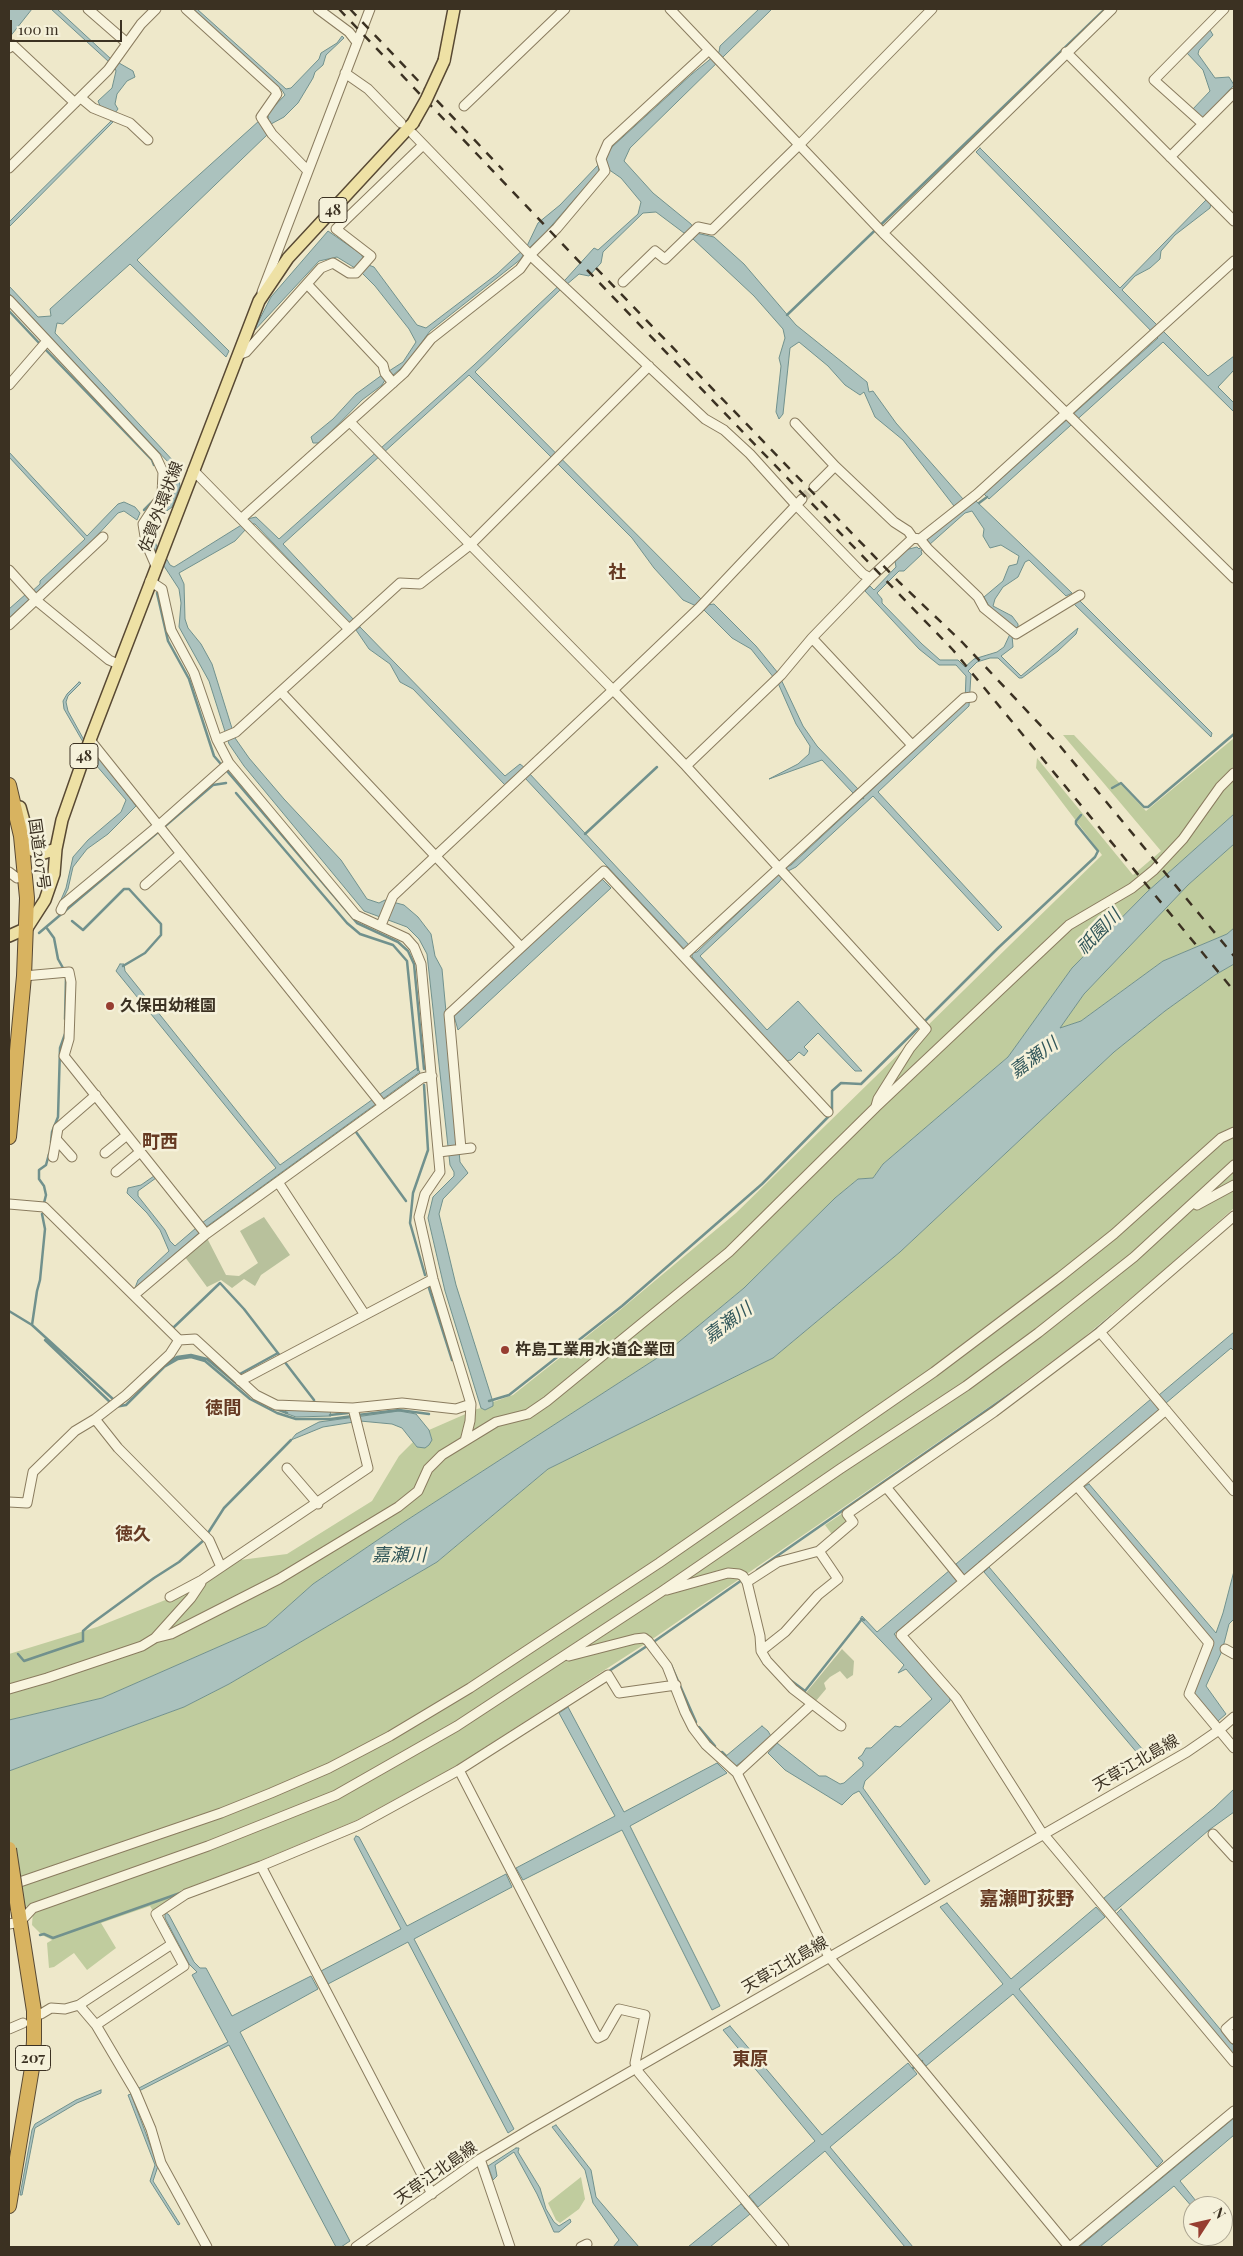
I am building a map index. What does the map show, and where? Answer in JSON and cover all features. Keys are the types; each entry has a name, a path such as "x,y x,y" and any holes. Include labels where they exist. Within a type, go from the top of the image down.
{"highway":[{"name":"国道207号","path":"9,785 21,836 27,928 9,1137"},
{"name":"207","path":"9,1849 15,1918 34,2011 32,2068 9,2206"}],"main road":[{"name":"48","path":"409,127 444,62 454,9"},
{"name":"佐賀外環状線","path":"27,928 45,900 54,874 56,849 62,820 90,740 259,302 288,258 409,127"},
{"path":"9,785 20,807 32,850 41,854 56,849"},
{"path":"9,936 27,928"}],"street":[{"path":"88,9 126,43"},
{"path":"9,168 113,64 126,43 156,9"},
{"path":"186,9 275,90 277,94 262,113 265,123 272,134 307,170"},
{"path":"318,9 349,32 356,40"},
{"path":"259,302 307,170 346,73 356,40 370,9"},
{"path":"464,106 565,9"},
{"path":"670,9 876,226 1078,422 1234,578"},
{"path":"623,282 655,251 665,260 698,227 712,230 800,144 932,9"},
{"path":"883,233 1112,9"},
{"path":"1203,124 1154,80 1224,9"},
{"path":"9,48 12,45 78,101 130,123 148,140"},
{"path":"246,522 350,422 389,378 431,339 520,269 526,252 557,228 605,171 601,159 608,143 711,52"},
{"path":"1066,52 1234,221"},
{"path":"346,73 368,89 409,127 423,145 526,252 704,419 724,430 750,454 799,502 863,574 870,578"},
{"path":"1170,157 1234,93"},
{"path":"238,354 246,352 321,268 333,262 349,274 356,273 372,256 336,229 423,145"},
{"path":"686,766 778,678 812,638 870,578 921,542 1069,414 1234,261"},
{"path":"306,284 383,365 389,378"},
{"path":"9,300 44,344 156,457 163,472 162,495 144,520 146,543 156,566"},
{"path":"9,385 44,344"},
{"path":"220,739 236,732 400,584 420,584 470,545 649,366"},
{"path":"350,422 614,690 922,1023 926,1029 910,1048 878,1099 876,1107"},
{"path":"795,423 835,466 894,522 921,542 978,597 984,608 1016,634 1075,597"},
{"path":"814,487 835,466"},
{"path":"193,470 353,626"},
{"path":"381,925 392,896 614,690 702,604 799,502"},
{"path":"9,626 33,597 104,537"},
{"path":"9,570 33,597 109,660 118,664"},
{"path":"150,581 162,589 171,630 194,673 228,763 356,915 406,938 414,947 421,964 441,1151 440,1172 425,1194 419,1217 433,1279 471,1404 470,1421 465,1441"},
{"path":"812,638 912,745"},
{"path":"281,692 521,947"},
{"path":"683,956 782,871 912,745 968,698"},
{"path":"90,740 380,1102"},
{"path":"61,910 64,904 158,826 228,763"},
{"path":"155,1638 171,1634 279,1579 398,1507 418,1491 428,1470 442,1455 496,1422 528,1414 547,1401 729,1252 876,1107 1069,925 1132,888 1154,870 1183,839 1220,787 1234,773"},
{"path":"145,885 180,854"},
{"path":"461,1149 449,1014 604,871 828,1112"},
{"path":"9,872 17,878 25,876"},
{"path":"24,976 68,972 71,982 69,1039 64,1056 202,1230"},
{"path":"137,1293 202,1230 278,1182 380,1102 422,1078 432,1076"},
{"path":"53,1157 58,1128 96,1095"},
{"path":"9,1887 222,1813 329,1768 381,1741 470,1688 658,1563 934,1372 1114,1234 1222,1138 1234,1132"},
{"path":"105,1153 127,1135"},
{"path":"56,1139 72,1157"},
{"path":"441,1151 472,1148"},
{"path":"116,1172 140,1152"},
{"path":"15,1918 33,1908 208,1846 336,1795 457,1726 661,1592 840,1469 966,1386 1038,1334 1134,1257 1234,1165"},
{"path":"278,1182 365,1315"},
{"path":"1184,1213 1234,1185"},
{"path":"9,1204 44,1207 137,1293 179,1340"},
{"path":"745,1579 778,1562 818,1551 852,1522 847,1514 994,1412 1100,1332 1234,1216"},
{"path":"236,1378 282,1359 433,1279"},
{"path":"1100,1332 1234,1491"},
{"path":"179,1340 195,1339 256,1395 276,1405 354,1411 402,1403 456,1409 471,1404"},
{"path":"9,1502 26,1503 33,1472 74,1430 95,1419 114,1404 170,1354 179,1340"},
{"path":"1161,1405 1080,1483 983,1565 959,1576 901,1635 956,1698 1043,1834 1234,2062"},
{"path":"170,1597 202,1580 318,1504 368,1468 354,1411"},
{"path":"95,1419 118,1448 209,1540 221,1567"},
{"path":"288,1468 318,1504"},
{"path":"1080,1483 1209,1642 1189,1694 1234,1748"},
{"path":"886,1487 959,1576"},
{"path":"761,1651 785,1632 818,1595 838,1579 818,1551"},
{"path":"661,1592 728,1573 739,1574 745,1579 760,1636 761,1651 775,1672 841,1726"},
{"path":"9,1689 142,1646 155,1638 191,1598 202,1580"},
{"path":"564,1656 635,1638 644,1638 650,1643 667,1666 685,1712 694,1728 706,1745 737,1773 829,1957 1069,2247 1234,2110"},
{"path":"1225,1649 1234,1654"},
{"path":"96,2025 184,1966 156,1914 186,1894 261,1866 359,1825 459,1770 608,1675 619,1693 676,1685"},
{"path":"737,1773 812,1704"},
{"name":"天草江北島線","path":"356,2247 480,2159 636,2067 1187,1752 1234,1717"},
{"path":"459,1770 598,2038 604,2036 619,2009 645,2015 635,2063 639,2073 784,2247"},
{"path":"1213,1834 1234,1858"},
{"path":"261,1866 432,2194"},
{"path":"41,2014 51,2008 66,2009 79,2005 172,1944"},
{"path":"79,2005 96,2025 135,2092 151,2129 161,2163 207,2247"},
{"path":"1234,2022 1226,2029 1234,2039"},
{"path":"9,2029 22,2023"},
{"path":"480,2159 510,2247"}],"green space":[{"path":"1063,735 1074,735 1146,811 1234,738 1234,814 1147,892 1072,968 1008,1057 883,1164 873,1178 858,1179 835,1198 744,1288 668,1351 404,1522 313,1584 266,1626 102,1698 9,1720 9,1654 97,1627 173,1597 240,1560 287,1554 372,1501 399,1456 413,1442 417,1447 432,1440 429,1430 477,1409 485,1410 493,1406 493,1402 513,1395 620,1310 736,1213 1102,855 1036,768 1037,758 1133,875 1161,851"},
{"path":"1234,844 1234,928 1227,934 1163,961 1081,1021 1059,1029 1084,994 1188,885"},
{"path":"1234,964 1234,1208 1157,1276 1083,1338 1012,1391 651,1640 456,1766 355,1821 257,1862 182,1890 153,1911 150,1906 101,1923 116,1948 87,1970 74,1953 54,1967 49,1968 47,1943 52,1940 42,1935 32,1925 33,1910 24,1905 9,1880 9,1771 184,1707 229,1684 437,1562 548,1469 773,1358 900,1252 1114,1052 1165,1011 1215,975"},
{"path":"264,1217 290,1255 261,1275 255,1286 244,1279 232,1288 221,1280 207,1287 185,1257 207,1238 226,1275 239,1276 258,1263 240,1231"},
{"path":"843,1513 849,1522 834,1537 825,1525"},
{"path":"842,1649 854,1661 853,1675 847,1679 840,1671 830,1677 824,1683 826,1689 815,1702 805,1694"},
{"path":"581,2177 585,2199 579,2209 560,2223 556,2220 548,2203"}],"water":[{"path":"11,9 32,9 9,38 9,11"},
{"path":"51,9 57,9 111,59 109,62"},
{"path":"191,9 197,9 286,89 291,88 319,59 321,53 337,43 342,36 344,38 326,55 323,65 315,72 298,103 284,117 271,124 270,121 265,126 268,134 137,260 229,351 226,357 130,264 63,324 57,323 55,333 176,464 180,486 172,507 160,516 151,531 157,547 154,554 148,536 147,522 169,500 170,464 9,293 9,286 38,317 51,316 50,309 260,120 262,123 269,118 267,114 285,95 282,90"},
{"path":"759,9 772,9 630,148 624,161 653,193 691,224 696,233 714,237 744,264 796,325 867,382 869,392 873,391 896,423 963,499 960,502 966,508 976,501 1072,593 1066,596 1029,560 1025,562 1018,577 1003,587 993,606 1012,616 1018,624 1018,629 1013,629 991,610 984,597 1003,581 1009,566 1017,564 1019,556 1001,545 990,548 983,536 984,529 972,511 965,513 929,545 927,544 921,551 922,554 904,571 899,571 877,593 882,599 882,603 940,660 958,660 965,667 974,659 997,652 1004,647 1010,634 1012,635 1013,647 1001,656 1021,676 1078,628 1076,634 1058,651 1022,678 1019,678 998,658 977,662 968,671 971,674 969,706 878,792 1002,927 998,931 873,796 796,867 788,871 779,882 700,956 767,1030 798,1001 862,1071 855,1071 818,1033 804,1047 808,1051 804,1056 799,1052 791,1060 785,1061 692,957 692,953 697,952 785,868 791,865 965,703 966,676 956,665 939,665 919,649 865,591 870,586 874,590 896,567 895,561 905,550 917,547 919,549 925,541 962,510 957,504 954,506 903,440 875,417 864,392 860,395 845,385 828,366 799,342 790,348 783,414 779,419 776,412 781,366 779,358 785,338 783,329 754,296 692,238 690,232 684,233 656,212 643,213 603,252 601,263 589,276 579,274 475,372 707,605 714,604 756,646 778,673 803,726 817,746 858,789 853,793 822,760 769,779 798,764 809,754 810,746 796,724 778,683 751,649 732,638 703,609 683,600 654,568 632,538 469,375 283,544 354,620 350,624 255,524 251,524 247,519 256,517 279,539 474,365 566,279 594,248 598,250 638,214 641,202 621,178 608,169 605,158 612,147 719,52 720,46"},
{"path":"1210,30 1213,35 1199,50 1198,54 1215,78 1229,77 1234,85 1203,119 1192,110 1210,91 1203,70 1186,52"},
{"path":"119,63 133,71 135,77 127,81 117,94 115,104 118,109 115,113 101,108 98,101 112,88 115,68"},
{"path":"111,121 113,122 9,227 9,222"},
{"path":"980,148 1120,288 1206,200 1211,203 1210,208 1175,235 1161,251 1160,259 1150,268 1135,276 1122,290 1208,376 1234,356 1234,370 1218,387 1234,403 1234,412 1163,342 989,499 984,494 1158,338 976,152"},
{"path":"598,165 599,171 546,232 524,253 521,259 430,331 406,364 393,375 389,371 403,362 416,342 409,329 375,286 361,272 358,265 355,268 337,257 319,261 253,332 271,297 328,231 361,254 363,258 360,262 374,267 417,325 426,328 497,274 527,246 538,223 560,205"},
{"path":"382,375 385,380 382,385 362,400 320,443 313,443 311,437 333,419 356,394"},
{"path":"9,452 87,536 118,504 124,502 135,507 140,513 137,520 124,511 118,513 93,540 9,618 9,609 40,584 40,581 85,539 9,457"},
{"path":"243,524 246,529 235,541 179,573 184,584 185,619 188,628 201,644 212,664 235,738 249,758 341,860 367,899 379,903 385,900 404,905 418,917 431,934 435,956 442,969 460,1162 468,1173 443,1199 439,1214 456,1285 493,1402 493,1406 485,1410 481,1408 445,1291 428,1218 433,1197 454,1176 454,1172 450,1165 427,954 419,939 407,927 364,911 244,766 229,744 209,681 179,627 181,603 179,589 162,563 165,556 170,565 174,567"},
{"path":"1079,600 1212,733 1211,737 1074,604"},
{"path":"360,627 505,776 520,764 525,768 505,785 413,689 400,682 390,664 369,649 356,630"},
{"path":"79,682 81,683 68,696 66,702 68,711 84,740 83,742 64,709 63,701"},
{"path":"93,750 136,806 108,834 87,849 73,867 68,889 61,903 73,857 88,840 121,812 126,800 90,758"},
{"path":"529,773 690,946 685,950 525,778"},
{"name":"嘉瀬川","path":"1234,814 1234,844 1188,885 1084,994 1060,1028 1081,1021 1163,961 1227,934 1234,928 1234,964 1215,975 1165,1011 1114,1052 900,1252 773,1358 548,1469 437,1562 229,1684 184,1707 9,1771 9,1720 102,1698 266,1626 313,1584 404,1522 668,1351 744,1288 835,1198 858,1179 873,1178 883,1164 1008,1057 1072,968 1147,892"},
{"path":"602,879 611,888 458,1030 454,1016"},
{"path":"120,964 124,964 125,971 280,1165 417,1068 420,1072 206,1227 202,1223 276,1168 116,971"},
{"path":"154,1176 156,1178 138,1191 138,1196 165,1230 170,1241 175,1246 196,1228 199,1233 135,1288 138,1280 169,1251 160,1230 147,1213 127,1193 128,1188 141,1185"},
{"path":"1234,1332 1234,1351 1231,1348 1166,1403 1159,1395"},
{"path":"1151,1399 1159,1410 964,1575 956,1564"},
{"path":"286,1408 330,1410 331,1416 296,1417 285,1413"},
{"path":"399,1411 416,1414 429,1430 432,1440 429,1445 425,1448 417,1447 402,1428 392,1424 360,1421 323,1427 291,1440 296,1434 319,1422"},
{"path":"1089,1484 1216,1633 1234,1571 1234,1619 1229,1624 1222,1651 1206,1686 1226,1714 1218,1721 1192,1694 1213,1645 1212,1641 1083,1487"},
{"path":"989,1567 1149,1757 1144,1761 984,1572"},
{"path":"950,1570 958,1580 957,1582 894,1634 950,1698 950,1701 865,1781 863,1788 930,1881 925,1885 859,1791 842,1805 785,1770 768,1753 777,1743 819,1776 826,1776 840,1784 844,1783 863,1766 863,1762 858,1758 866,1748 871,1748 895,1726 900,1727 932,1699 906,1669 898,1673 904,1665 860,1619 862,1616 877,1632"},
{"path":"568,1707 624,1812 717,1763 727,1773 630,1826 720,2006 712,2010 622,1830 523,1880 516,1868 615,1816 559,1713"},
{"path":"762,1726 772,1738 736,1766 726,1756"},
{"path":"1234,1789 1234,1812 1209,1830 1113,1913 1104,1901 1104,1898 1214,1808"},
{"path":"356,1836 359,1837 407,1926 506,1874 512,1887 414,1939 514,2129 508,2133 408,1942 328,1984 321,1971 401,1929 354,1839"},
{"path":"947,1903 1011,1979 1096,1907 1105,1917 1019,1989 1163,2161 1157,2167 1013,1994 926,2066 917,2056 1003,1984 940,1907"},
{"path":"1121,1909 1234,2046 1234,2057 1115,1915"},
{"path":"165,1912 169,1915 194,1962 200,1968 206,1968 232,2016 311,1976 318,1989 240,2032 350,2241 341,2247 336,2247 229,2045 139,2091 137,2089 228,2042 192,1975 197,1972 189,1964 165,1918"},
{"path":"730,2026 822,2135 908,2063 917,2074 830,2147 913,2247 905,2247 825,2151 758,2207 749,2196 815,2141 723,2030"},
{"path":"101,2090 101,2093 77,2103 35,2128 22,2195 20,2195 32,2130 35,2124 76,2100"},
{"path":"131,2094 158,2166 153,2181 180,2224 178,2225 150,2181 155,2165 128,2095"},
{"path":"1234,2118 1234,2135 1180,2181 1192,2196 1183,2196 1174,2186 1100,2247 1079,2247"},
{"path":"556,2125 591,2170 596,2197 639,2247 613,2247 619,2240 593,2203 585,2170 552,2127"},
{"path":"516,2148 519,2148 518,2152 540,2188 546,2209 554,2222 559,2226 570,2219 571,2222 559,2232 554,2232 537,2194 514,2152 495,2165 497,2176 493,2180 488,2166"},
{"path":"741,2204 750,2214 710,2247 688,2247"}],"waterway":[{"path":"787,315 1105,9"},
{"path":"9,311 40,344"},
{"path":"44,348 152,460 154,465"},
{"path":"979,503 987,497"},
{"path":"144,510 153,501"},
{"path":"157,593 168,641 189,679 214,756 220,763"},
{"path":"1112,788 1121,783 1144,807 1148,807 1234,734"},
{"path":"585,834 657,767"},
{"path":"227,771 357,923 398,942 408,951 414,964 424,1069"},
{"path":"164,827 213,785 226,783"},
{"path":"856,791 863,798"},
{"path":"236,793 347,923 360,934 393,945 407,961 418,1070"},
{"path":"924,1022 998,948 1095,857 1098,851 1076,824 1081,815"},
{"path":"39,933 157,833"},
{"path":"72,921 83,930 124,889 129,889 161,924 161,935 145,953 123,966"},
{"path":"46,927 54,938 58,959 63,968"},
{"path":"65,1019 66,978"},
{"path":"489,1401 509,1395 622,1306 762,1184 832,1113 832,1091 841,1083 861,1084 920,1026"},
{"path":"51,1142 52,1132 58,1117 60,1048 65,1034"},
{"path":"424,1085 428,1150 413,1193 410,1223 425,1275"},
{"path":"356,1132 406,1201"},
{"path":"44,1203 46,1195 44,1186 39,1179 39,1170 46,1165 49,1154"},
{"path":"32,1325 40,1280 45,1229 42,1214"},
{"path":"171,1326 173,1328 220,1283 244,1309 314,1400 314,1404"},
{"path":"429,1288 452,1360"},
{"path":"9,1311 32,1325 114,1400"},
{"path":"1093,1332 1112,1316"},
{"path":"45,1340 111,1403"},
{"path":"238,1375 278,1353"},
{"path":"165,1364 177,1357 191,1355 207,1359 255,1399"},
{"path":"115,1407 126,1405 164,1367 178,1359 191,1357 205,1361 250,1399 277,1413 296,1419 331,1419 353,1416"},
{"path":"757,1570 1023,1385"},
{"path":"121,1404 130,1397"},
{"path":"271,1407 287,1413"},
{"path":"358,1415 399,1410 429,1414"},
{"path":"330,1415 348,1413"},
{"path":"208,1533 224,1508 291,1440"},
{"path":"18,1654 24,1661 83,1641 83,1631 91,1624 179,1562 204,1540"},
{"path":"980,1562 986,1569"},
{"path":"652,1643 742,1580"},
{"path":"789,1679 805,1691 862,1619 864,1620"},
{"path":"606,1673 647,1646"},
{"path":"671,1665 696,1722"},
{"path":"699,1727 715,1746"},
{"path":"722,1752 726,1756"},
{"path":"40,1935 44,1934 53,1938 183,1892"},
{"path":"913,2068 922,2061"},
{"path":"745,2208 753,2202"}],"tunnel":[{"path":"802,499 814,487"}],"railway":[{"path":"339,9 953,650 1234,991"},
{"path":"350,9 503,170"},
{"path":"596,268 899,582 962,642 1060,746 1234,956"}],"place":[{"name":"久保田幼稚園","path":"110,1006"},
{"name":"杵島工業用水道企業団","path":"505,1350"}],"district":[{"name":"社","path":"617,572"},
{"name":"町西","path":"160,1142"},
{"name":"徳間","path":"223,1408"},
{"name":"徳久","path":"133,1534"},
{"name":"嘉瀬町荻野","path":"1027,1899"},
{"name":"東原","path":"750,2059"}],"water label":[{"name":"祇園川","path":"1099,932"}]}
